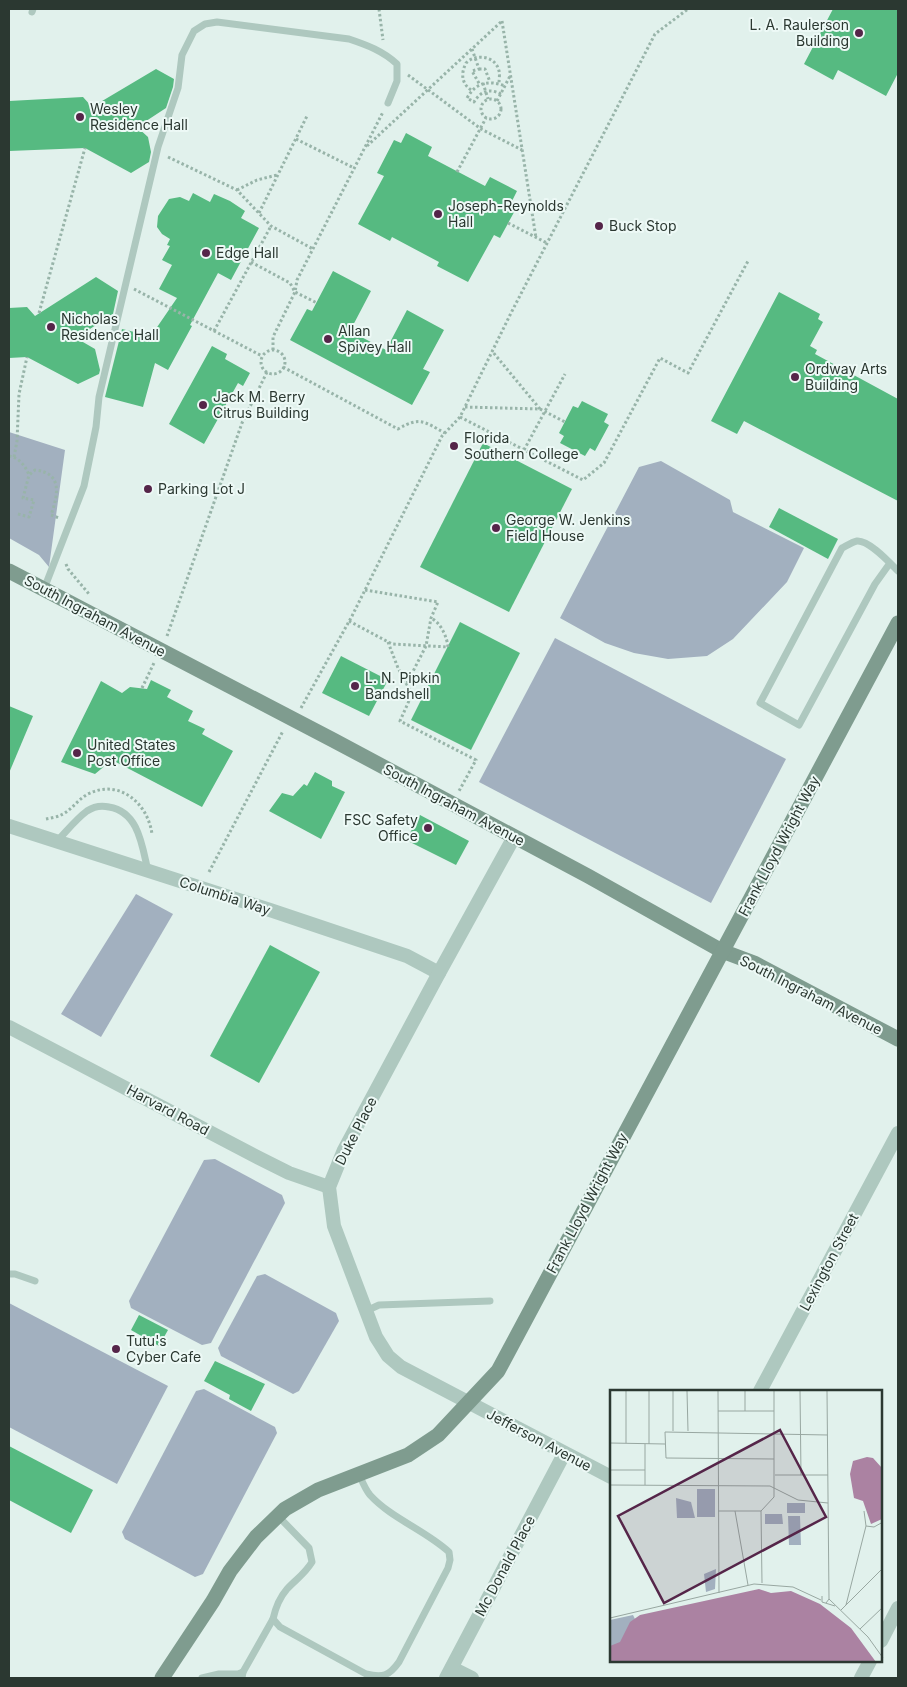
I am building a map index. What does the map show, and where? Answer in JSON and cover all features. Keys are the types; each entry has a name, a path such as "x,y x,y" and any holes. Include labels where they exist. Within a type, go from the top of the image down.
{"street":[{"name":"South Ingraham Avenue","path":"9,571 514,836 722,951 754,963 898,1040"},
{"name":"Frank Lloyd Wright Way","path":"162,1678 213,1601 230,1571 256,1537 285,1509 318,1490 408,1455 438,1435 498,1371 898,623"},
{"name":"Columbia Way","path":"9,826 407,956 439,973"},
{"name":"Duke Place","path":"468,1403 401,1367 388,1356 376,1336 334,1226 329,1187 344,1150 514,836"},
{"name":"Harvard Road","path":"9,1027 274,1166 329,1187"},
{"name":"Lexington Street","path":"761,1390 898,1133"},
{"name":"Jefferson Avenue","path":"468,1403 610,1477"},
{"name":"Mc Donald Place","path":"449,1673 564,1454"},
{"path":"882,1639 898,1608"},
{"path":"861,1678 869,1662"},
{"path":"449,1673 472,1678"}],"lane":[{"path":"44,589 84,486 96,426 99,397 125,284 157,152 178,88 182,55 194,31 205,24 217,22 349,39 370,46 384,53 397,64 398,81 388,103"},
{"path":"890,563 875,584 800,724 760,703 842,548 856,541 867,543 890,563 898,571"},
{"path":"56,842 86,811 101,805 114,808 128,815 138,831 148,871"},
{"path":"9,1274 15,1274 35,1282"},
{"path":"366,1311 379,1305 490,1301"},
{"path":"273,1619 280,1627 366,1674 384,1675 392,1672 399,1662 448,1568 449,1552 369,1495 358,1474"},
{"path":"202,1678 220,1674 243,1675 286,1590 306,1573 312,1562 309,1548 278,1516"}],"path":[{"path":"379,9 384,53"},
{"path":"302,707 349,621 445,433 460,417 492,350 655,34 688,9"},
{"path":"364,149 502,21 536,238"},
{"path":"472,49 479,69"},
{"path":"471,90 464,84 462,74 466,63 475,57 484,57 495,64 499,71 499,83"},
{"path":"397,67 481,129 522,150"},
{"path":"488,99 482,84 472,71 485,69 490,82"},
{"path":"497,101 511,76"},
{"path":"501,94 493,90 486,91 477,96 474,102 467,98 471,90 482,84 490,82 506,86"},
{"path":"488,99 497,101 500,106 500,114 494,118 486,118 481,108 484,101 488,99"},
{"path":"273,350 273,337 295,292 297,280 388,103"},
{"path":"259,213 308,116"},
{"path":"458,172 486,118"},
{"path":"296,139 354,168"},
{"path":"39,313 85,148"},
{"path":"157,152 237,190 271,226 313,249"},
{"path":"237,190 257,180 278,175"},
{"path":"508,223 547,243"},
{"path":"214,331 271,226"},
{"path":"460,417 583,480 604,463 660,358 688,373 748,261"},
{"path":"251,262 290,283 295,292 316,303"},
{"path":"125,284 262,356"},
{"path":"273,350 278,351 284,358 283,367 276,373 267,372 261,365 262,356 273,350"},
{"path":"492,350 540,409 565,422"},
{"path":"14,457 17,441 19,394 27,357"},
{"path":"283,367 398,429 418,421 425,422 445,433"},
{"path":"167,636 242,424 267,372"},
{"path":"524,450 565,374"},
{"path":"465,407 540,409"},
{"path":"9,456 14,457 23,464 29,474"},
{"path":"18,514 29,517 34,500 23,498 29,474 35,470 46,472 51,476 56,485 57,493 52,515 70,521"},
{"path":"66,561 68,569 89,594"},
{"path":"365,590 438,602 431,618 426,646 407,683"},
{"path":"349,621 392,644 448,647 447,639 436,620 431,618"},
{"path":"388,642 398,668 412,694 400,720 476,760 459,791"},
{"path":"142,688 154,663"},
{"path":"209,872 284,730"}],"shaded area":[{"path":"9,432 65,450 49,567 39,555 9,538"},
{"path":"661,461 730,500 733,512 804,548 787,582 733,639 707,656 668,659 634,653 605,643 560,618 639,467"},
{"path":"555,638 786,759 711,903 479,782"},
{"path":"136,894 173,914 101,1037 61,1014"},
{"path":"215,1159 282,1195 285,1203 211,1343 202,1345 131,1308 129,1301 204,1160"},
{"path":"265,1274 336,1313 339,1321 299,1391 293,1394 221,1356 218,1348 257,1276"},
{"path":"9,1303 168,1386 117,1484 9,1427"},
{"path":"204,1389 275,1427 277,1433 203,1574 195,1577 125,1539 122,1532 196,1391"}],"building":[{"name":"L. A. Raulerson Building","path":"833,9 898,9 898,73 886,96 838,70 833,80 804,64"},
{"name":"Wesley Residence Hall","path":"156,69 174,79 173,87 166,108 137,127 148,137 151,152 149,162 131,173 85,148 9,151 9,101 83,97 92,107"},
{"name":"Joseph-Reynolds Hall","path":"406,133 432,147 428,156 485,186 490,177 517,191 512,201 518,205 500,238 494,235 468,282 437,266 439,262 392,237 390,241 358,224 384,176 377,173 394,140 401,143"},
{"name":"Edge Hall","path":"193,193 210,202 214,194 230,201 245,211 241,218 259,228 231,280 218,273 168,370 155,363 143,407 105,397 122,329 151,336 177,298 159,289 172,265 162,260 170,246 167,245 170,239 162,234 157,227 158,216 169,199 180,197 189,201"},
{"name":"Allan Spivey Hall","path":"333,271 371,291 350,331 386,350 407,310 444,330 423,369 430,372 412,405 290,340 307,309 312,311"},
{"name":"Nicholas Residence Hall","path":"96,277 118,291 113,314 76,338 95,349 100,370 99,374 78,384 27,357 9,358 9,308 27,307 35,316"},
{"name":"Ordway Arts Building","path":"779,292 820,314 818,319 823,322 810,346 817,350 815,354 898,399 898,501 744,421 737,434 711,421"},
{"name":"Jack M. Berry Citrus Building","path":"212,346 227,354 225,359 250,373 243,386 238,383 204,444 169,424"},
{"path":"582,401 608,414 604,422 609,425 595,451 590,448 585,456 560,443 564,436 559,433 573,406 578,408"},
{"name":"George W. Jenkins Field House","path":"483,443 572,489 509,612 420,567"},
{"path":"779,508 838,539 828,559 769,527"},
{"path":"460,622 520,653 471,750 411,720"},
{"name":"L. N. Pipkin Bandshell","path":"341,656 388,680 369,716 322,693"},
{"path":"151,680 171,690 167,697 193,711 188,721 205,729 202,734 233,751 202,807 112,760 95,774 61,762 101,681 122,693 130,687 147,689"},
{"path":"9,706 33,716 9,773"},
{"path":"315,772 332,781 332,786 345,792 321,839 269,811 282,793 293,796 304,784 307,786"},
{"name":"FSC Safety Office","path":"420,815 469,841 456,865 406,840"},
{"path":"270,945 320,972 259,1083 210,1056"},
{"path":"139,1315 168,1330 159,1346 131,1330"},
{"path":"215,1361 265,1384 251,1411 229,1399 230,1395 204,1381"},
{"path":"9,1446 93,1490 71,1533 9,1500"}],"place":[{"name":"L. A. Raulerson Building","path":"859,33"},
{"name":"Wesley Residence Hall","path":"80,117"},
{"name":"Joseph-Reynolds Hall","path":"438,214"},
{"name":"Buck Stop","path":"599,226"},
{"name":"Edge Hall","path":"206,253"},
{"name":"Nicholas Residence Hall","path":"51,327"},
{"name":"Allan Spivey Hall","path":"328,339"},
{"name":"Ordway Arts Building","path":"795,377"},
{"name":"Jack M. Berry Citrus Building","path":"203,405"},
{"name":"Florida Southern College","path":"454,446"},
{"name":"Parking Lot J","path":"148,489"},
{"name":"George W. Jenkins Field House","path":"496,528"},
{"name":"L. N. Pipkin Bandshell","path":"355,686"},
{"name":"United States Post Office","path":"77,753"},
{"name":"FSC Safety Office","path":"428,828"},
{"name":"Tutu's Cyber Cafe","path":"116,1349"}]}
